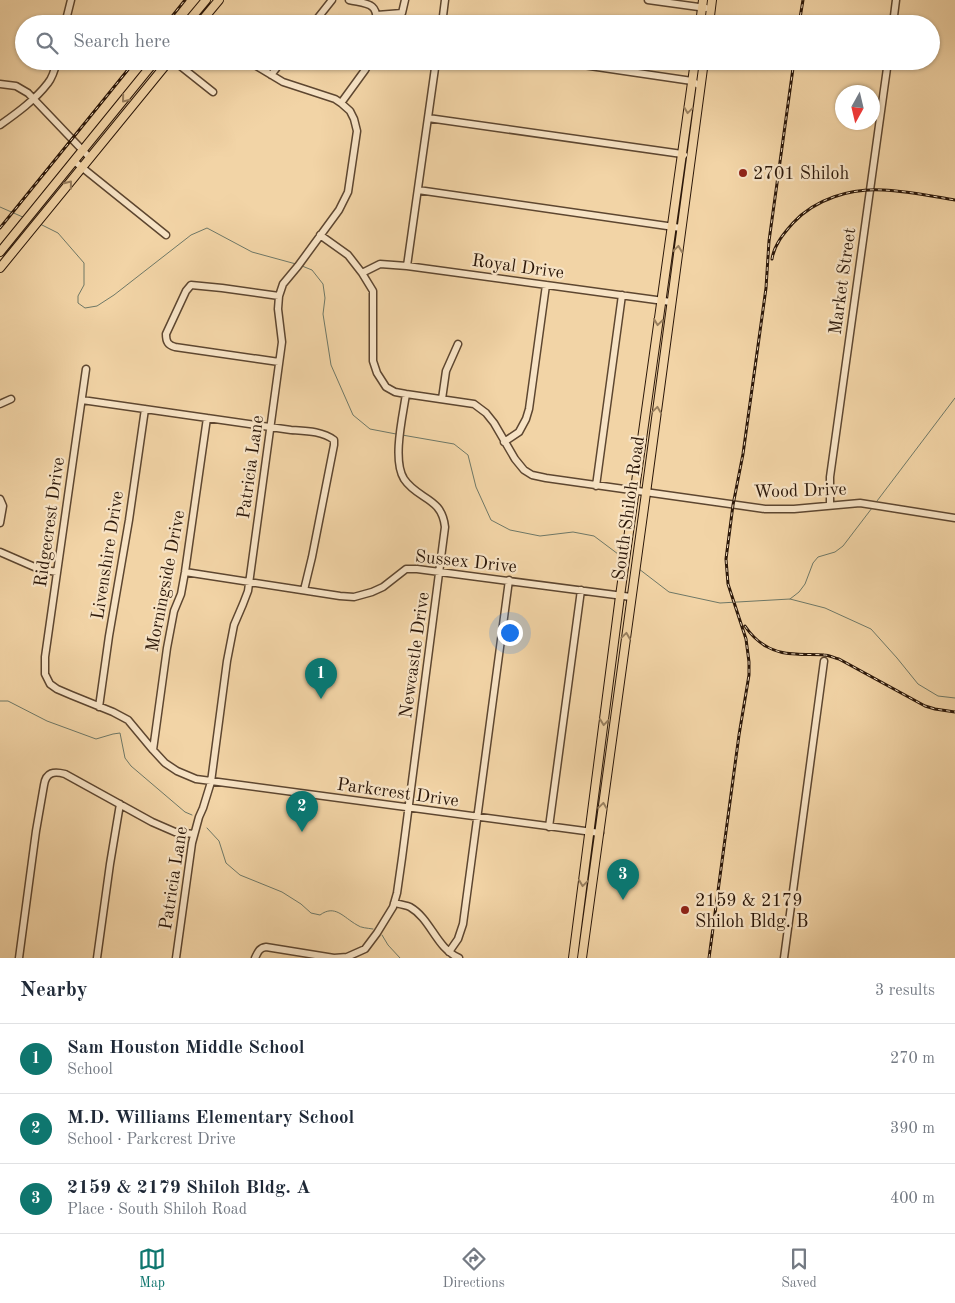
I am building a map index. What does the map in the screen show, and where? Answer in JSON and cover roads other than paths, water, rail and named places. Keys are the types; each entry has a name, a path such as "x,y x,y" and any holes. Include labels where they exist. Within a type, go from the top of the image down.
{"main road":[{"path":"194,15 206,0"},
{"path":"208,15 219,0"},
{"path":"710,15 712,0"},
{"path":"0,252 148,70"},
{"path":"0,268 162,70"},
{"name":"South Shiloh Road","path":"573,958 620,596 693,70"},
{"name":"South Shiloh Road","path":"582,958 703,70"}],"street":[{"path":"67,15 70,0"},
{"path":"320,15 332,0"},
{"path":"349,0 373,7 377,15 402,13 405,0"},
{"path":"443,15 445,0"},
{"path":"648,0 703,4 711,9"},
{"path":"894,15 896,0"},
{"path":"0,125 13,116 48,83 55,70"},
{"path":"185,70 213,92"},
{"path":"263,70 283,82 329,96 350,111 357,132 348,192 339,210 283,284 279,296 191,285 186,291 166,334 166,340 169,345 175,347 279,362"},
{"path":"272,75 276,70"},
{"path":"341,103 365,70"},
{"path":"407,266 435,70"},
{"path":"620,70 692,80 700,86"},
{"name":"Market Street","path":"830,505 830,477 887,70"},
{"path":"0,84 16,86 33,98 90,158"},
{"path":"428,118 682,154 690,158"},
{"path":"74,161 166,235"},
{"path":"418,190 681,228"},
{"name":"Wood Drive","path":"320,234 348,255 373,291 373,361 386,387 406,394 474,404 486,413 524,470 532,475 596,486 764,509 860,503 955,518"},
{"name":"Royal Drive","path":"362,273 380,264 407,266 671,302"},
{"path":"504,442 519,432 529,410 546,285"},
{"path":"596,486 622,295"},
{"name":"Patricia Lane","path":"176,958 194,834 211,782 227,661 234,625 244,604 249,582 282,342 278,309 279,296"},
{"path":"442,398 446,371 458,344"},
{"name":"Ridgecrest Drive","path":"47,679 45,657 86,369"},
{"name":"Newcastle Drive","path":"354,956 364,949 377,933 394,903 402,858 445,527 441,511 433,502 417,492 403,478 398,463 406,394"},
{"path":"0,404 11,399"},
{"path":"82,400 315,432 334,440 312,558 304,590"},
{"name":"Livenshire Drive","path":"99,707 145,409"},
{"name":"Morningside Drive","path":"153,750 168,638 174,610 181,594 185,572 207,418"},
{"path":"0,499 3,506 0,523"},
{"path":"0,552 39,569 58,572"},
{"name":"Sussex Drive","path":"185,572 354,597 383,587 406,569 417,568 631,597"},
{"path":"449,952 461,933 509,580"},
{"path":"549,827 580,590"},
{"path":"784,958 824,661"},
{"name":"Parkcrest Drive","path":"47,679 57,689 128,720 165,763 176,771 196,780 600,833"},
{"path":"19,958 36,831 45,780 51,773 65,774 152,822 174,832 194,834"},
{"path":"97,958 120,804"},
{"path":"394,903 408,906 420,915 449,952 459,958"},
{"path":"255,958 258,951 266,947 334,958 354,956"}],"waterway":[{"path":"0,207 25,218"},
{"path":"40,224 58,233 84,263 84,285 78,296 78,303 85,308 97,306 114,295 191,235 207,228 252,252 296,264"},
{"path":"302,266 312,270 323,284 325,298 323,314 331,365 353,415 370,429 396,434"},
{"path":"877,501 955,398"},
{"path":"402,435 454,444 468,455 476,487 491,520 510,530 540,536 573,532 594,536 622,557"},
{"path":"790,599 805,584 813,563 818,557 835,552 843,546 872,508"},
{"path":"639,569 669,592 720,603 790,599 825,608 871,629 918,684 938,696 955,698"},
{"path":"0,701 8,701 47,721 96,739 120,733 125,758 131,766 185,812 192,815"},
{"path":"207,828 219,841 226,863 240,875 282,892 311,913 320,915 325,912 335,911 359,926 373,929"},
{"path":"382,935 400,958"}],"railway":[{"path":"173,15 185,0"},
{"path":"800,15 803,0"},
{"path":"0,228 128,70"},
{"path":"709,958 739,735 749,675 746,639 728,584 726,559 766,288 769,241 793,70"},
{"path":"772,259 777,244 793,223 812,207 846,193 883,190 955,200"},
{"path":"745,626 761,643 774,650 788,654 826,655 839,659 925,706 955,712"}],"place":[{"name":"2701 Shiloh","path":"743,173"},
{"name":"Sam Houston Middle School","path":"321,699"},
{"name":"M.D. Williams Elementary School","path":"302,832"},
{"name":"2159 & 2179 Shiloh Bldg. A","path":"623,900"},
{"name":"2159 & 2179 Shiloh Bldg. B","path":"685,910"}]}
